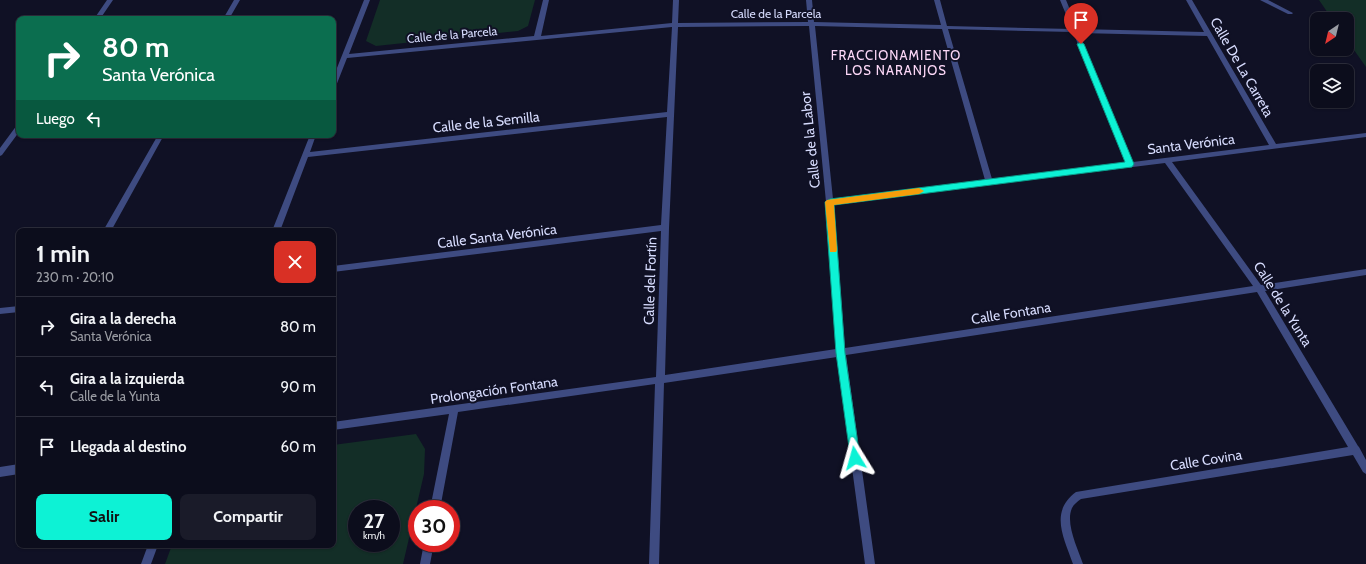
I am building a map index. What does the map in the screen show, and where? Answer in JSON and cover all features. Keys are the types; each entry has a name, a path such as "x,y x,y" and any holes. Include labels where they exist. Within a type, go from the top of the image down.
{"street":[{"path":"99,16 110,0"},
{"path":"228,16 237,0"},
{"path":"336,78 367,0"},
{"path":"537,38 546,0"},
{"name":"Calle del Fortín","path":"654,564 659,380 676,0"},
{"name":"Calle de la Labor","path":"808,0 830,202 841,353 870,564"},
{"path":"937,0 989,182"},
{"path":"1063,0 1130,164"},
{"name":"Calle De La Carreta","path":"1189,0 1274,146"},
{"path":"1263,0 1290,13"},
{"name":"Calle de la Parcela","path":"345,56 674,25 811,24 1209,34"},
{"name":"Calle de la Semilla","path":"305,155 670,114"},
{"path":"0,153 16,131"},
{"name":"Santa Verónica","path":"830,202 1366,135"},
{"path":"109,228 159,138"},
{"path":"277,228 313,138"},
{"name":"Calle de la Yunta","path":"1167,160 1259,288 1366,469"},
{"name":"Calle Santa Verónica","path":"336,269 665,228"},
{"name":"Calle Fontana","path":"659,380 1366,272"},
{"path":"0,311 16,309"},
{"name":"Prolongación Fontana","path":"336,426 659,380"},
{"path":"438,500 454,410"},
{"name":"Calle Covina","path":"1078,564 1064,520 1066,507 1072,498 1079,495 1356,450"},
{"path":"0,472 16,469"},
{"path":"146,564 152,548"},
{"path":"425,564 427,552"}],"green space":[{"path":"380,0 535,0 528,26 518,31 376,46 366,41"},
{"path":"1319,0 1366,0 1366,67 1354,50 1354,12 1327,12"},
{"path":"416,434 425,449 424,474 418,500 408,500 408,543 403,564 165,564 171,548 336,548 336,445"}],"slow traffic":[{"path":"833,250 830,202 919,191"}],"district":[{"name":"FRACCIONAMIENTO LOS NARANJOS","path":"896,62"}],"route":[{"path":"855,458 841,353 830,202 1130,164 1081,44"}]}
